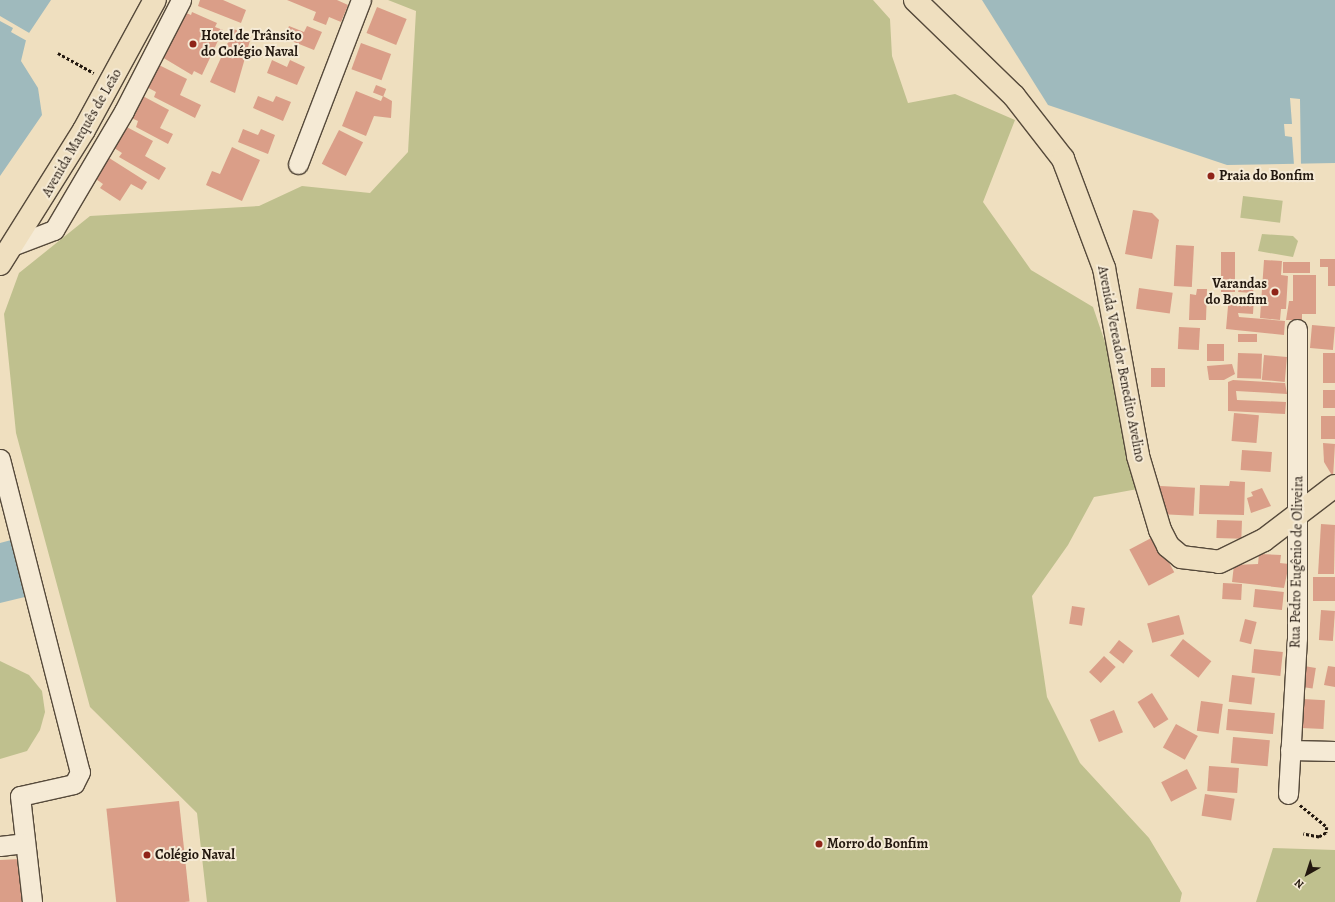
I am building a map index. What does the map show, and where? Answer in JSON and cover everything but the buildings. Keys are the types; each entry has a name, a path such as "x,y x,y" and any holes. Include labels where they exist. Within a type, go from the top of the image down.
{"main road":[{"name":"Avenida Marquês de Leão","path":"3,259 111,83 155,0"},
{"name":"Avenida Vereador Benedito Avelino","path":"915,0 1014,96 1063,159 1104,268 1138,456 1160,530 1168,546 1181,557 1219,562 1264,540 1335,486"}],"street":[{"path":"3,259 54,230 124,111 181,0"},
{"path":"298,164 361,0"},
{"name":"Rua Pedro Eugênio de Oliveira","path":"1288,794 1299,513 1297,329"},
{"path":"0,459 80,772 74,784 20,796 24,843 32,902"},
{"path":"1290,750 1335,751"},
{"path":"0,846 24,843"}],"path":[{"path":"58,53 111,83"},
{"path":"1288,794 1327,827 1326,833 1319,837 1303,834"}],"green space":[{"path":"388,0 873,0 890,19 892,56 908,103 955,94 1015,120 983,202 1031,270 1093,307 1154,486 1094,497 1068,545 1032,596 1047,697 1080,763 1149,838 1182,893 1180,902 207,902 197,813 90,707 16,433 4,314 19,273 90,216 259,206 302,186 370,193 408,152 416,11"},
{"path":"1243,196 1283,201 1280,223 1240,218"},
{"path":"1262,234 1293,236 1298,241 1293,257 1258,251"},
{"path":"0,661 29,675 42,691 45,712 40,730 27,751 0,759"},
{"path":"1273,848 1335,850 1335,902 1256,902"}],"water":[{"path":"0,0 51,0 27,36 21,61 38,88 42,115 0,176"},
{"path":"982,0 1335,0 1335,163 1227,165 1048,105"},
{"path":"15,539 29,596 0,603 0,543"}],"pier":[{"path":"0,16 31,34 27,41 11,32 13,28 0,21"},
{"path":"1290,98 1300,99 1301,165 1294,165 1292,137 1285,136 1284,124 1292,124"}],"place":[{"name":"Hotel de Trânsito do Colégio Naval","path":"193,44"},
{"name":"Praia do Bonfim","path":"1211,176"},
{"name":"Varandas do Bonfim","path":"1275,292"},
{"name":"Morro do Bonfim","path":"819,844"},
{"name":"Colégio Naval","path":"147,855"}]}
